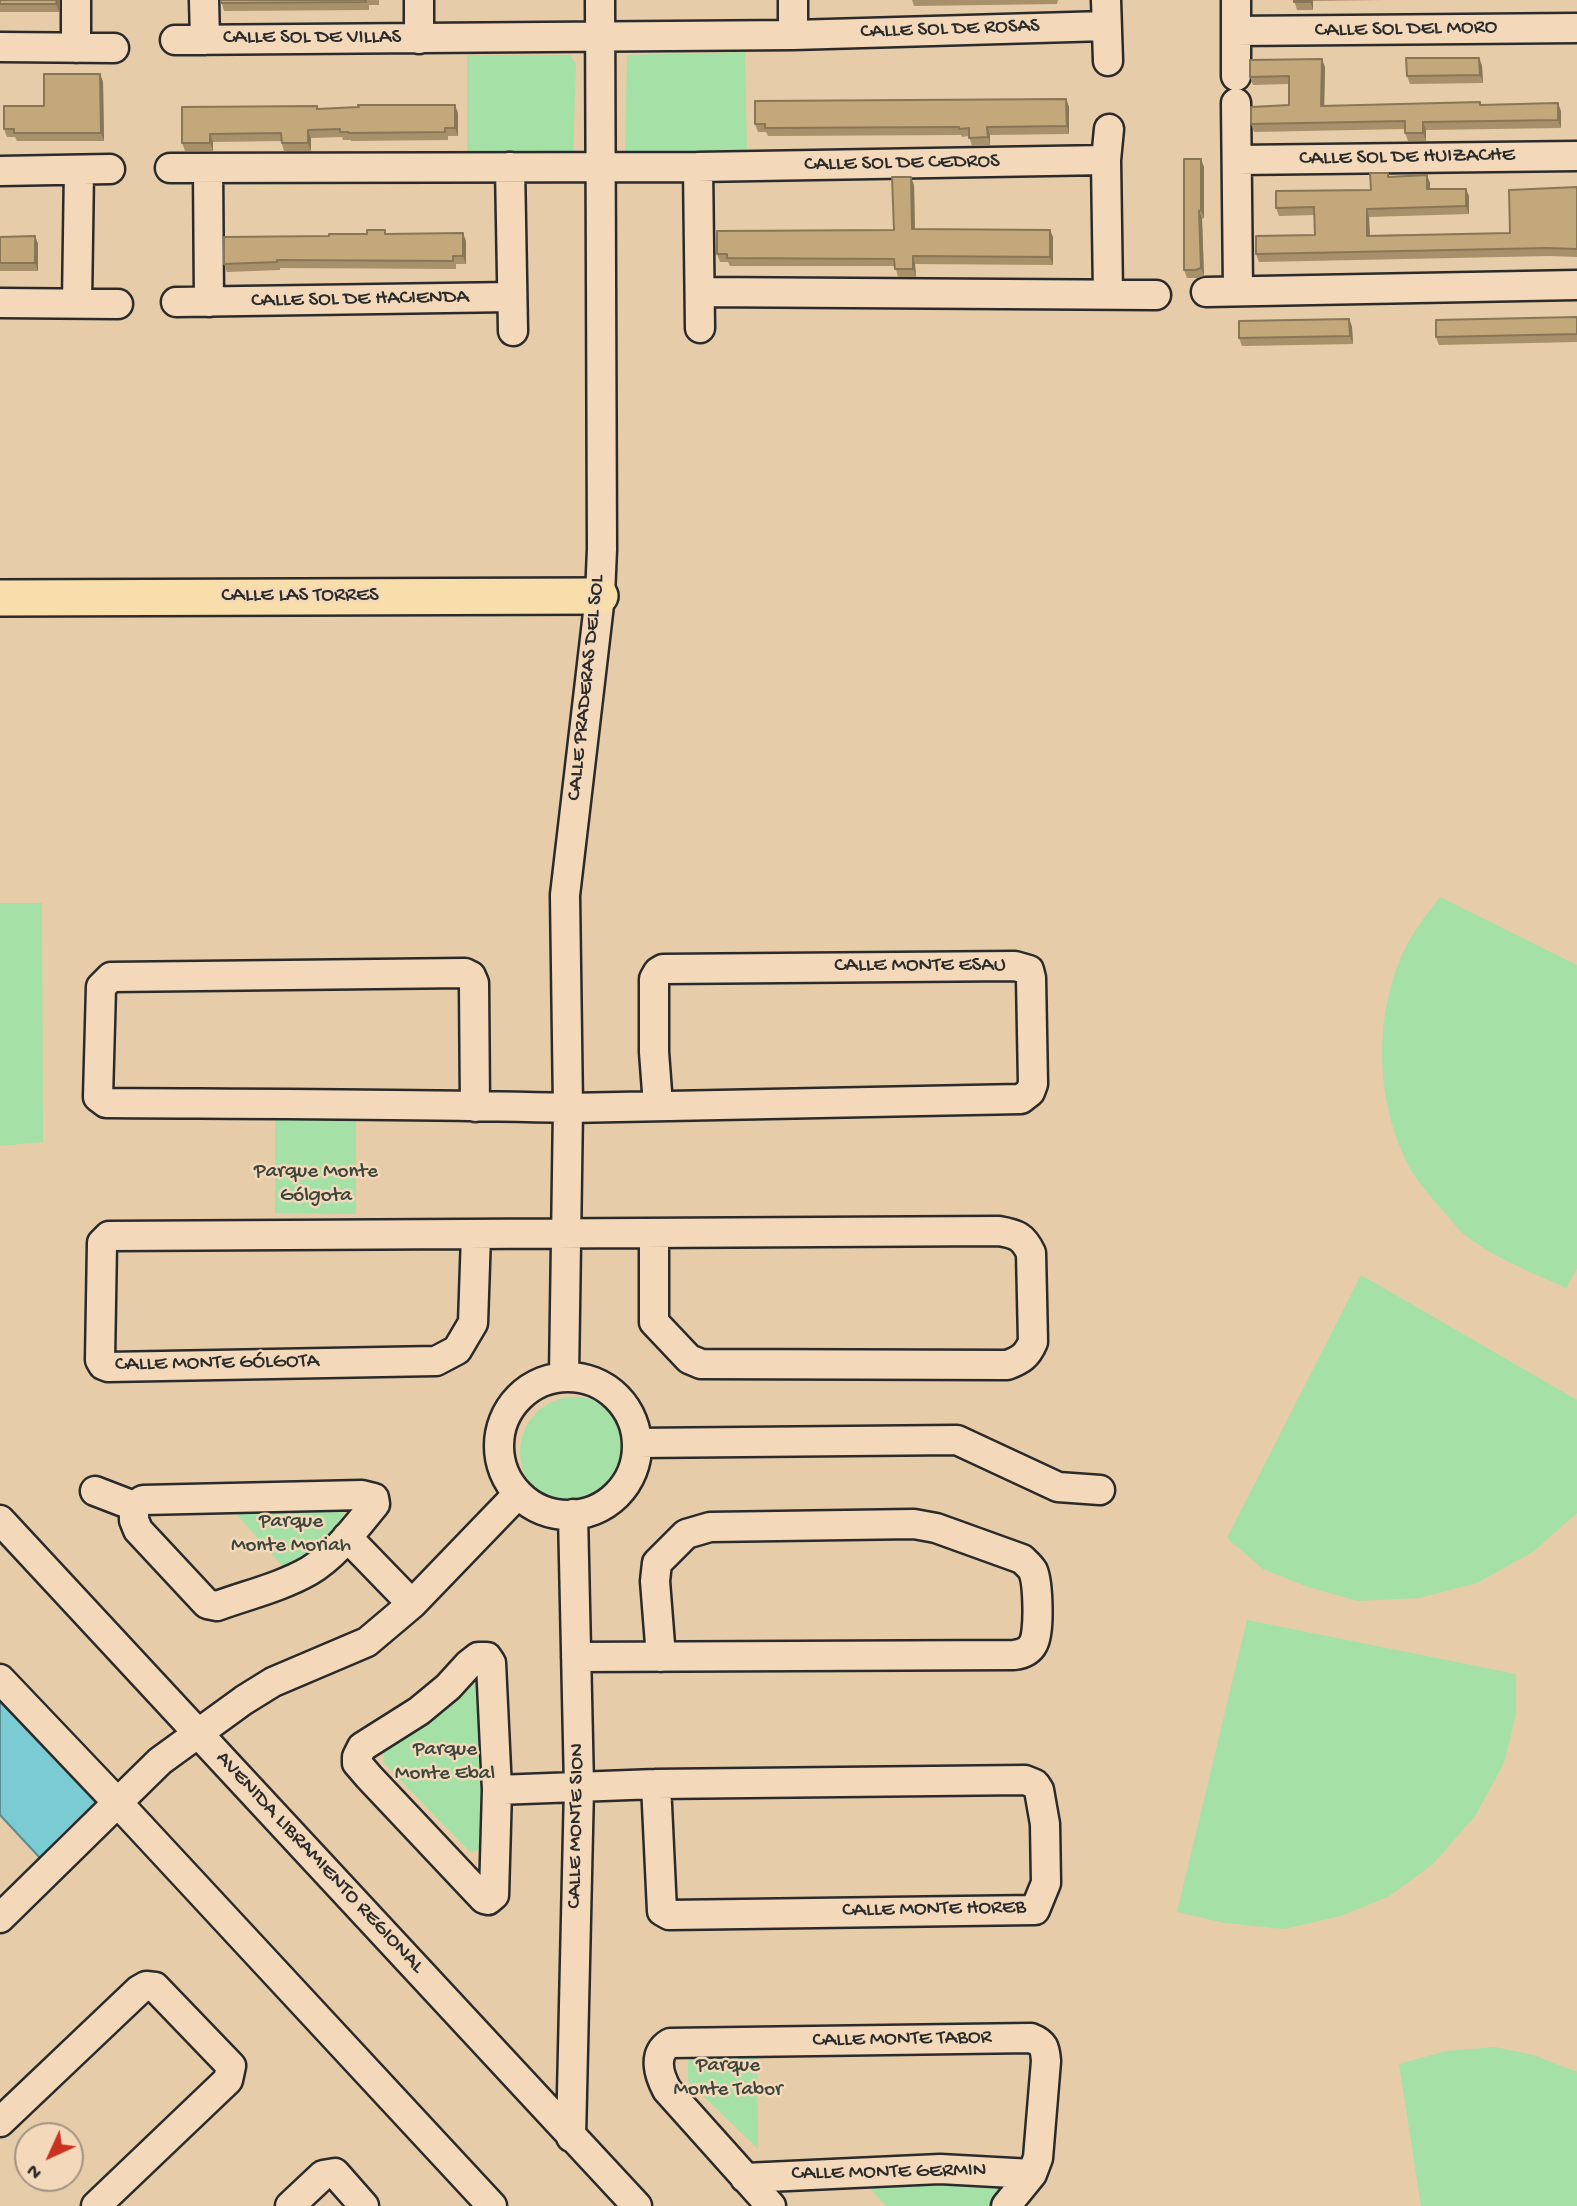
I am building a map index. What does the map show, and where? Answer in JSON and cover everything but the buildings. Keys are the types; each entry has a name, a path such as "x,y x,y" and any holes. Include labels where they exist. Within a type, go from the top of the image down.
{"main road":[{"name":"CALLE LAS TORRES","path":"0,598 600,596"}],"street":[{"path":"76,0 76,48"},
{"name":"CALLE SOL DE VILLAS","path":"205,0 205,40"},
{"name":"CALLE SOL DE VILLAS","path":"419,0 419,39"},
{"name":"CALLE PRADERAS DEL SOL","path":"564,1376 568,1108 565,895 600,596 602,549 600,0"},
{"path":"793,0 793,35"},
{"path":"1236,0 1237,289"},
{"name":"CALLE SOL DE ROSAS","path":"600,37 793,35 1106,13 1108,61"},
{"name":"CALLE SOL DEL MORO","path":"1236,31 1577,28"},
{"name":"CALLE SOL DE VILLAS","path":"175,40 600,37"},
{"path":"0,47 114,48"},
{"path":"1108,294 1106,160 1109,129"},
{"name":"CALLE SOL DE HUIZACHE","path":"1237,160 1577,156"},
{"name":"CALLE SOL DE CEDROS","path":"601,167 1106,160"},
{"path":"510,167 513,331"},
{"path":"170,168 601,167"},
{"path":"698,167 700,328"},
{"path":"208,168 209,302"},
{"path":"0,171 110,169"},
{"path":"77,303 79,170"},
{"path":"1206,292 1237,289 1577,285"},
{"path":"700,292 1156,295"},
{"name":"CALLE SOL DE HACIENDA","path":"176,302 512,298"},
{"path":"0,303 118,304"},
{"name":"CALLE MONTE ESAU","path":"475,1107 474,983 471,976 465,973 111,977 101,987 98,1097 102,1101 475,1107 568,1108 1021,1099 1030,1092 1033,1084 1029,970 1015,965 663,969 658,971 654,979 654,1052 658,1105"},
{"name":"CALLE MONTE GÓLGOTA","path":"475,1235 473,1323 457,1350 436,1361 108,1367 100,1360 102,1243 108,1236 999,1231 1016,1233 1025,1240 1031,1253 1033,1342 1028,1354 1007,1365 701,1363 690,1359 654,1322 654,1233"},
{"path":"564,1376 586,1379 607,1388 624,1404 634,1424 637,1443 633,1470 621,1490 604,1506 582,1514 559,1515 537,1508 518,1494 504,1475 498,1453 499,1430 508,1410 522,1392 542,1381 564,1376"},
{"path":"637,1443 957,1440 1058,1487 1100,1490"},
{"path":"95,1491 134,1506"},
{"path":"0,1919 148,1772 199,1732 273,1682 367,1642 412,1604 518,1494"},
{"path":"362,1495 374,1498 374,1504 347,1537 311,1570 213,1607 207,1604 138,1530 134,1520 134,1506 144,1500 362,1495"},
{"name":"CALLE MONTE SION","path":"571,2137 579,1787 573,1514"},
{"name":"AVENIDA LIBRAMIENTO REGIONAL","path":"0,1520 637,2206"},
{"path":"576,1657 661,1657 1024,1653 1033,1644 1037,1629 1036,1580 1032,1569 1022,1559 936,1528 914,1524 710,1527 686,1534 657,1563 655,1581 661,1657"},
{"path":"347,1537 412,1604"},
{"path":"478,1657 486,1657 491,1663 497,1790 494,1895 488,1900 484,1899 369,1777 357,1763 357,1757 367,1743 419,1711 478,1657"},
{"path":"0,1679 492,2206"},
{"name":"CALLE MONTE HOREB","path":"497,1790 656,1784 1025,1780 1035,1784 1042,1799 1046,1882 1035,1910 668,1916 662,1911 656,1784"},
{"path":"0,2122 139,1990 146,1986 155,1987 231,2066 231,2072 228,2080 96,2206"},
{"name":"CALLE MONTE TABOR","path":"771,2206 667,2091 661,2079 659,2065 663,2047 670,2043 1031,2038 1039,2041 1045,2047 1046,2061 1038,2158 1032,2174 1006,2206"},
{"name":"CALLE MONTE GERMIN","path":"745,2178 940,2169 1032,2174"},
{"path":"290,2206 323,2175 335,2174 364,2206"}],"green space":[{"path":"745,52 747,155 625,160 627,55"},
{"path":"467,55 570,55 576,64 573,158 467,158"},
{"path":"1440,897 1577,965 1577,1268 1566,1288 1499,1257 1460,1231 1415,1177 1393,1129 1383,1079 1383,1028 1387,1003 1406,947"},
{"path":"0,903 42,903 43,1142 0,1146"},
{"name":"Parque Monte Gólgota","path":"275,1098 356,1099 356,1214 275,1213"},
{"path":"1361,1275 1577,1400 1577,1513 1534,1551 1477,1583 1419,1598 1358,1601 1308,1587 1263,1569 1227,1538"},
{"path":"575,1397 596,1401 614,1413 626,1431 630,1452 626,1473 614,1491 596,1503 575,1507 554,1503 536,1491 524,1473 520,1452 524,1431 536,1413 554,1401"},
{"name":"Parque Monte Moriah","path":"346,1505 337,1529 324,1545 283,1567 232,1509"},
{"path":"1247,1620 1516,1674 1516,1714 1504,1763 1475,1816 1433,1864 1388,1897 1340,1916 1284,1929 1225,1923 1177,1912"},
{"name":"Parque Monte Ebal","path":"472,1678 487,1680 491,1847 470,1852 384,1763 384,1742 437,1717"},
{"path":"1495,2047 1533,2055 1577,2072 1577,2206 1421,2206 1399,2064 1446,2051"},
{"name":"Parque Monte Tabor","path":"757,2048 758,2149 688,2081 688,2062 692,2051"},
{"path":"997,2178 1001,2193 989,2206 886,2206 861,2179"}],"water":[{"path":"0,1701 98,1805 41,1859 0,1815"}]}
